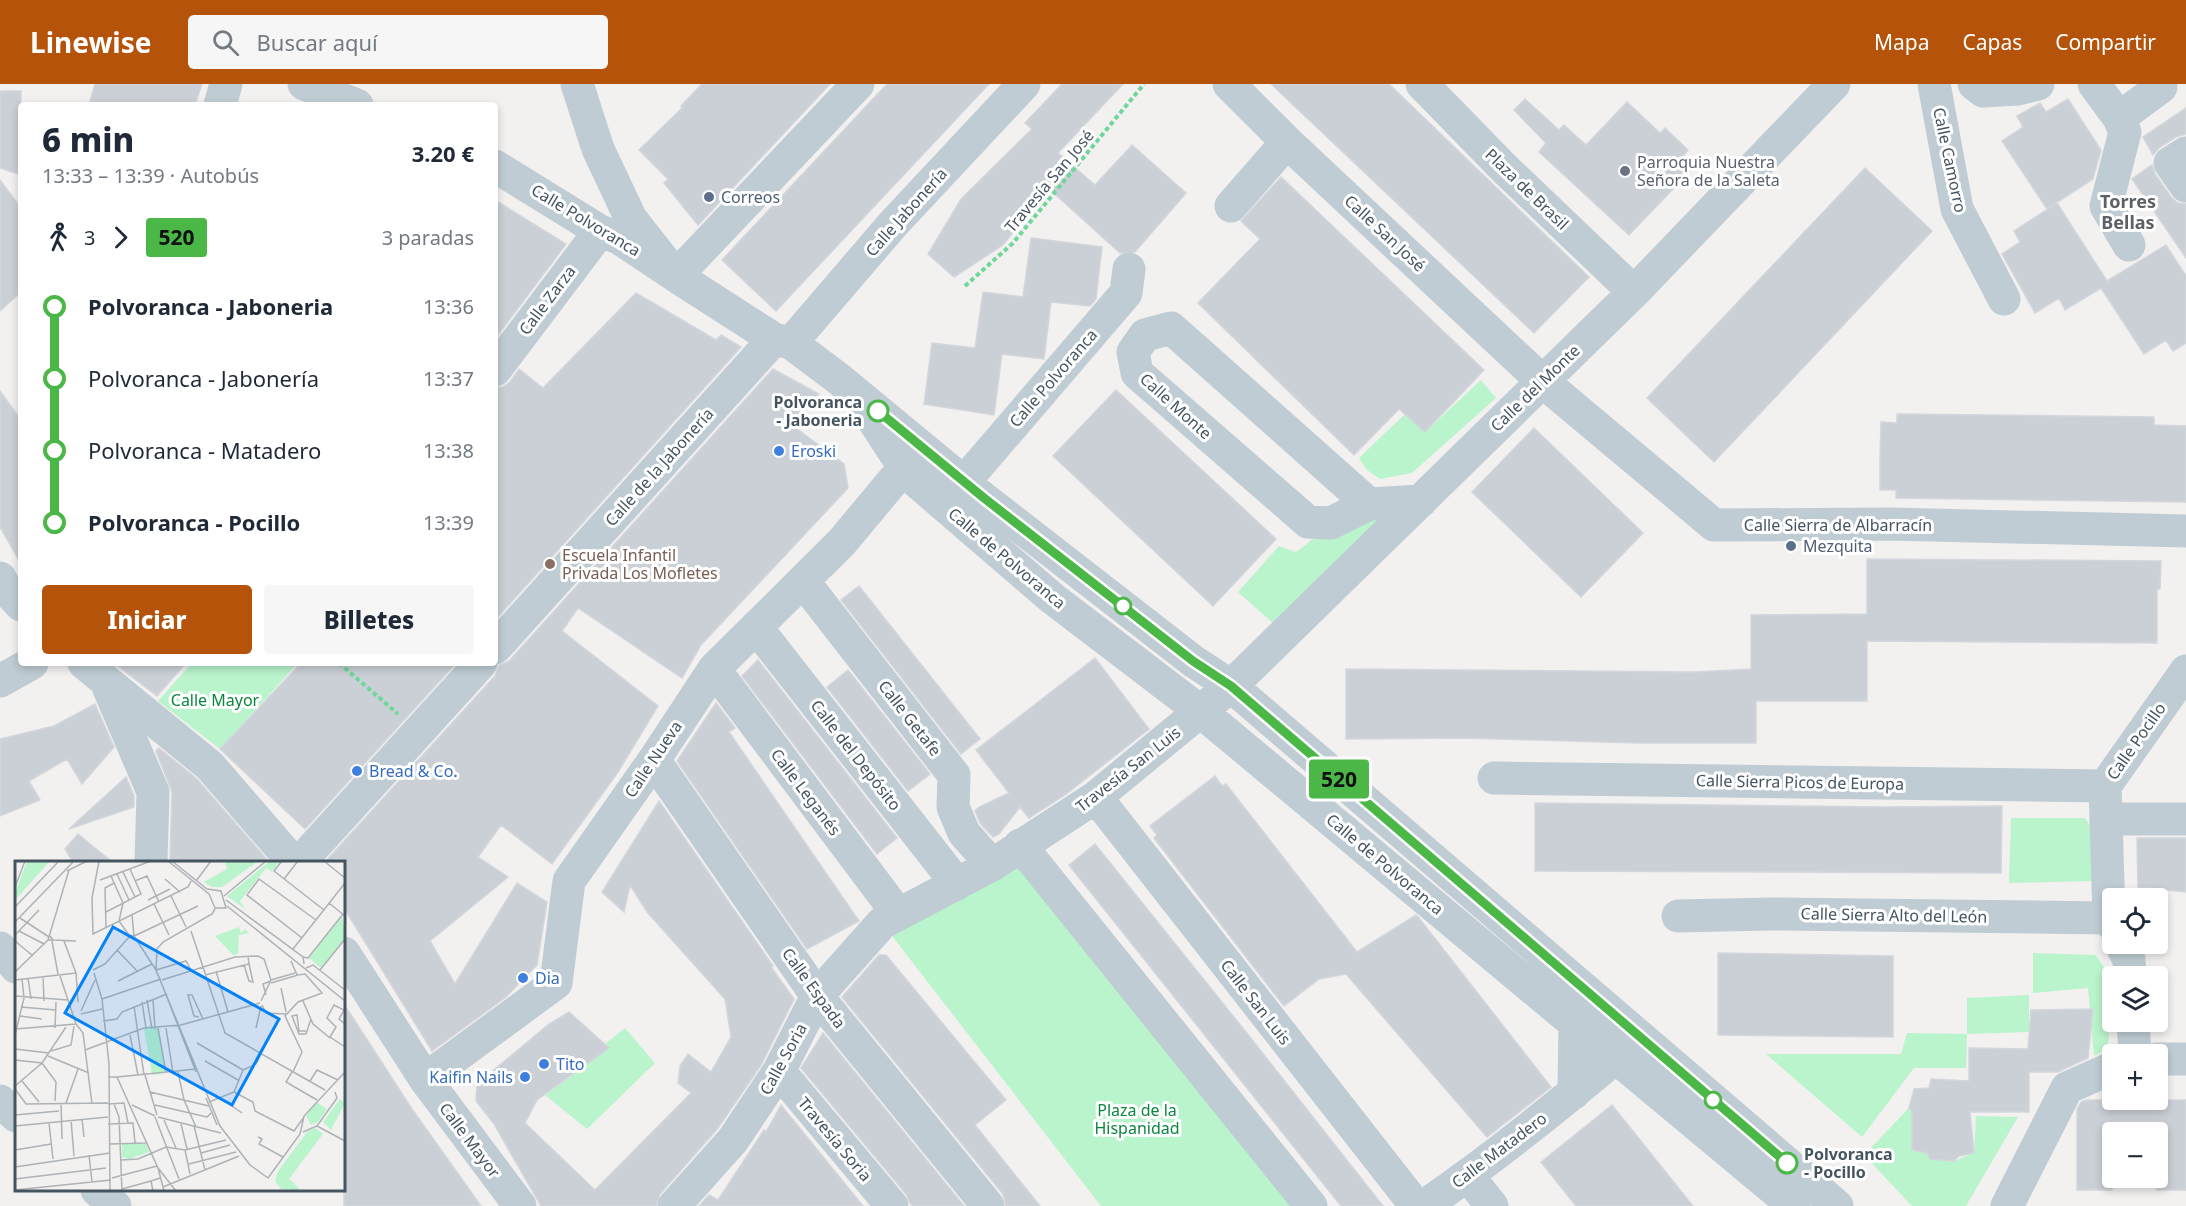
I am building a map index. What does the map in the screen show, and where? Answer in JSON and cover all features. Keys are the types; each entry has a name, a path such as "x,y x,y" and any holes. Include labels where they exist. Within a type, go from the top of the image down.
{"street":[{"path":"221,102 226,84"},
{"path":"304,84 349,102"},
{"name":"Calle de Polvoranca","path":"577,84 597,150 631,219 676,276 783,341 855,393 913,457 964,482 1193,661 1231,686 1628,1047 1794,1206"},
{"path":"676,276 858,84"},
{"name":"Calle Jabonería","path":"783,341 1024,84"},
{"name":"Calle San José","path":"1228,84 1542,381"},
{"name":"Plaza de Brasil","path":"1422,84 1503,167 1634,292"},
{"name":"Calle del Monte","path":"1231,686 1634,292 1834,84"},
{"name":"Calle Camorro","path":"1934,84 1957,209 2004,299"},
{"path":"1974,84 1983,91 2018,89 2038,84"},
{"path":"2094,84 2119,118 2125,132 2106,206 2129,244"},
{"path":"2119,118 2161,87 2160,84"},
{"path":"1231,206 1287,142"},
{"path":"2186,153 2170,163 2186,186"},
{"name":"Calle Polvoranca","path":"498,168 600,231 619,238 676,276"},
{"name":"Calle Zarza","path":"498,366 600,231"},
{"name":"Calle Polvoranca","path":"964,482 1126,293 1129,269"},
{"name":"Calle Monte","path":"1369,504 1171,328 1145,335 1133,352 1137,373 1308,522 1331,523 1369,504 1421,501"},
{"name":"Calle de la Jabonería","path":"498,645 783,341"},
{"name":"Calle Sierra de Albarracín","path":"1542,381 1714,525 1890,524 2186,531"},
{"name":"Calle de Polvoranca","path":"913,457 909,475 1052,598 1200,711 1575,1022 1628,1047 1837,1206"},
{"name":"Calle Nueva","path":"425,1080 556,983 568,881 714,669 842,542 913,457"},
{"path":"0,578 6,589 18,601"},
{"name":"Calle Getafe","path":"803,581 954,775 953,807 964,833 992,865"},
{"name":"Calle del Depósito","path":"756,627 957,884"},
{"path":"0,681 27,666"},
{"path":"301,861 479,666"},
{"name":"Calle Leganés","path":"714,669 898,914"},
{"path":"95,671 153,792 152,861"},
{"path":"95,671 210,766 292,861"},
{"name":"Calle Pocillo","path":"2111,888 2105,786 2186,671"},
{"name":"Travesía San Luis","path":"1020,845 1096,797 1231,686"},
{"name":"Calle Espada","path":"654,759 817,996 988,1206"},
{"name":"Calle Sierra Picos de Europa","path":"1494,778 2105,786"},
{"name":"Calle San Luis","path":"1096,797 1416,1206"},
{"path":"2106,819 2186,819"},
{"path":"1020,845 1311,1206"},
{"name":"Calle Soria","path":"674,1206 733,1140 779,1071 817,996 882,923 992,865 1020,845"},
{"name":"Calle Sierra Alto del León","path":"1678,916 1772,914 2102,928"},
{"path":"0,948 15,966"},
{"name":"Calle Mayor","path":"346,964 425,1080 520,1206"},
{"path":"1574,1093 1575,1022"},
{"name":"Calle Matadero","path":"1424,1206 1468,1176 1574,1093 1628,1047"},
{"path":"2168,1059 2186,1059"},
{"name":"Travesía Soria","path":"779,1071 892,1206"},
{"path":"2015,1204 2067,1088 2102,1072"},
{"path":"0,1101 15,1115"},
{"path":"1468,1176 1492,1206"},
{"path":"98,1191 115,1206"}],"path":[{"name":"Travesía San José","path":"964,286 1013,243 1144,84"},
{"path":"342,666 418,733"}],"green space":[{"path":"1481,380 1496,398 1412,473 1380,479 1367,470 1359,458 1405,414 1425,432"},
{"path":"1373,517 1377,521 1275,625 1238,592 1279,546 1296,552 1317,536"},
{"name":"Calle Mayor","path":"189,666 295,666 220,749 158,701"},
{"path":"2011,818 2085,818 2091,827 2093,881 2009,883"},
{"name":"Plaza de la Hispanidad","path":"1020,845 1311,1206 1101,1206 882,923"},
{"path":"2033,953 2096,955 2103,966 2102,1032 2109,1032 2108,1044 2102,1044 2102,1051 2094,1056 2088,988 2033,993"},
{"path":"2029,995 2029,1032 1967,1034 1967,998"},
{"path":"625,1028 655,1063 587,1129 545,1095 609,1048 605,1044"},
{"path":"1907,1033 1967,1034 1966,1068 1914,1068 1862,1137 1766,1054 1901,1054"},
{"path":"1909,1108 1914,1114 1930,1159 1954,1161 1974,1153 1976,1116 2018,1117 1966,1206 1912,1206 1864,1155"}],"building":[{"path":"95,84 202,84 196,102 90,102"},
{"path":"702,84 830,84 698,225 664,183 668,179 639,150 682,108 681,106"},
{"path":"887,84 989,84 776,311 722,260"},
{"path":"1062,84 1123,84 1058,153 1095,185 1132,145 1186,193 1135,252 1120,253 1048,188 1003,245 954,277 928,254 961,199 1032,129 1025,123"},
{"path":"1271,84 1389,84 1589,277 1534,333"},
{"path":"0,91 21,91 21,102 18,102 18,174 0,168"},
{"name":"Parroquia Nuestra Señora de la Saleta","path":"1525,99 1559,130 1564,125 1586,145 1627,102 1660,133 1665,128 1688,150 1683,156 1695,166 1629,235 1539,152 1546,143 1514,110"},
{"path":"2068,99 2101,150 2093,179 2047,209 2002,141 2023,127 2017,116 2040,103 2046,112"},
{"path":"2186,108 2186,134 2160,147 2153,155 2143,137"},
{"path":"2152,165 2155,174 2171,197 2178,203 2186,204 2186,258 2132,179"},
{"path":"1865,168 1932,231 1714,462 1647,398"},
{"path":"1281,177 1484,370 1425,432 1399,409 1354,455 1198,303 1260,239 1241,221"},
{"path":"0,180 18,204 18,295 0,311"},
{"path":"498,202 566,244 498,335"},
{"path":"2057,203 2107,281 2166,245 2186,276 2186,343 2173,351 2166,340 2144,354 2101,288 2065,310 2059,298 2035,313 2002,254 2020,242 2014,231"},
{"path":"1031,238 1102,247 1096,299 1090,306 1051,302 1044,359 1002,354 994,415 924,404 932,343 975,348 983,292 1023,297"},
{"path":"636,293 716,340 721,335 741,347 498,617 498,388 510,382 519,369 543,388"},
{"path":"773,369 819,394 792,425 844,464 848,488 701,645 682,678 578,608 562,631 658,706 618,772 552,864 501,825 478,857 508,877 430,941 455,984 517,883 547,902 537,965 506,997 432,1051 345,910 345,861 326,861 495,676 499,666 509,661"},
{"path":"1116,390 1276,539 1213,606 1053,456"},
{"path":"0,391 18,416 18,559 0,527"},
{"path":"1897,414 2154,417 2154,425 2186,426 2186,502 1896,498 1896,490 1880,490 1880,462 1881,422 1897,423"},
{"path":"1534,428 1643,533 1581,597 1472,492"},
{"path":"1867,559 2161,561 2160,589 2157,589 2157,643 1867,641 1867,701 1756,701 1756,743 1638,743 1464,738 1346,739 1346,669 1696,672 1751,669 1751,615 1867,614"},
{"path":"859,586 980,739 961,754 841,600"},
{"path":"1095,658 1149,729 1065,795 1029,818 1020,807 999,834 993,837 980,823 975,811 1009,793 976,750"},
{"path":"758,660 897,838 877,854 742,676"},
{"path":"118,666 183,666 157,696"},
{"path":"298,666 453,666 305,829 220,749"},
{"path":"848,670 930,774 908,791 827,687"},
{"path":"716,703 735,728 729,732 859,921 807,949 677,761"},
{"path":"95,704 114,747 82,784 67,759 29,781 40,800 0,816 0,739 54,726"},
{"path":"159,748 197,779 268,861 170,861 172,792 156,751"},
{"path":"1215,776 1222,786 1226,784 1357,952 1416,915 1551,1087 1487,1137 1346,974 1319,979 1284,1006 1154,838 1157,835 1150,826"},
{"path":"126,777 134,796 134,807 69,829"},
{"path":"659,801 794,999 761,1065 718,1128 660,1194 656,1206 541,1206 494,1124 476,1101 477,1084 549,1024 569,1012 609,1048 537,1100 525,1123 595,1190 691,1093 678,1083 680,1066 688,1054 711,1072 731,1037 725,999 647,912 630,885 624,912 602,892"},
{"path":"1535,803 2002,806 2001,873 1535,871"},
{"path":"78,834 111,861 72,861 65,849"},
{"path":"2137,838 2186,838 2186,892 2168,890 2168,888 2138,887"},
{"path":"1095,844 1383,1206 1341,1206 1069,865"},
{"path":"1718,953 1893,956 1893,1037 1718,1035"},
{"path":"879,955 886,955 1006,1100 975,1125 1040,1206 1006,1206 1003,1194 842,997"},
{"path":"345,1006 412,1109 481,1206 344,1206"},
{"path":"2093,1009 2088,1058 2058,1072 2029,1072 2029,1112 1970,1112 1974,1153 1959,1156 1954,1161 1930,1159 1927,1153 1912,1150 1912,1111 1909,1108 1914,1089 1929,1088 1931,1079 1969,1081 1969,1048 2028,1049 2031,1010"},
{"path":"823,1033 964,1206 913,1206 910,1203 906,1194 801,1068"},
{"path":"2102,1100 2102,1110 2168,1110 2168,1100 2186,1100 2186,1190 2157,1190 2157,1188 2168,1188 2168,1122 2102,1122 2102,1188 2112,1188 2112,1190 2077,1190 2077,1109 2081,1102"},
{"path":"781,1105 863,1206 699,1206 709,1195 718,1200 764,1130 766,1132"},
{"path":"1612,1105 1693,1206 1576,1206 1541,1162"}],"bus line":[{"name":"520","path":"878,411 984,498 1193,661 1231,686 1787,1163"}],"place":[{"name":"Parroquia Nuestra Señora de la Saleta","path":"1625,171"},
{"name":"Correos","path":"709,197"},
{"name":"Polvoranca - Jaboneria","path":"878,411"},
{"name":"Eroski","path":"779,451"},
{"name":"Mezquita","path":"1791,546"},
{"name":"Escuela Infantil Privada Los Mofletes","path":"550,564"},
{"name":"Bread & Co.","path":"357,771"},
{"name":"Dia","path":"523,978"},
{"name":"Tito","path":"544,1064"},
{"name":"Kaifin Nails","path":"525,1077"},
{"name":"Polvoranca - Pocillo","path":"1787,1163"}],"district":[{"name":"Torres Bellas","path":"2128,212"}]}
